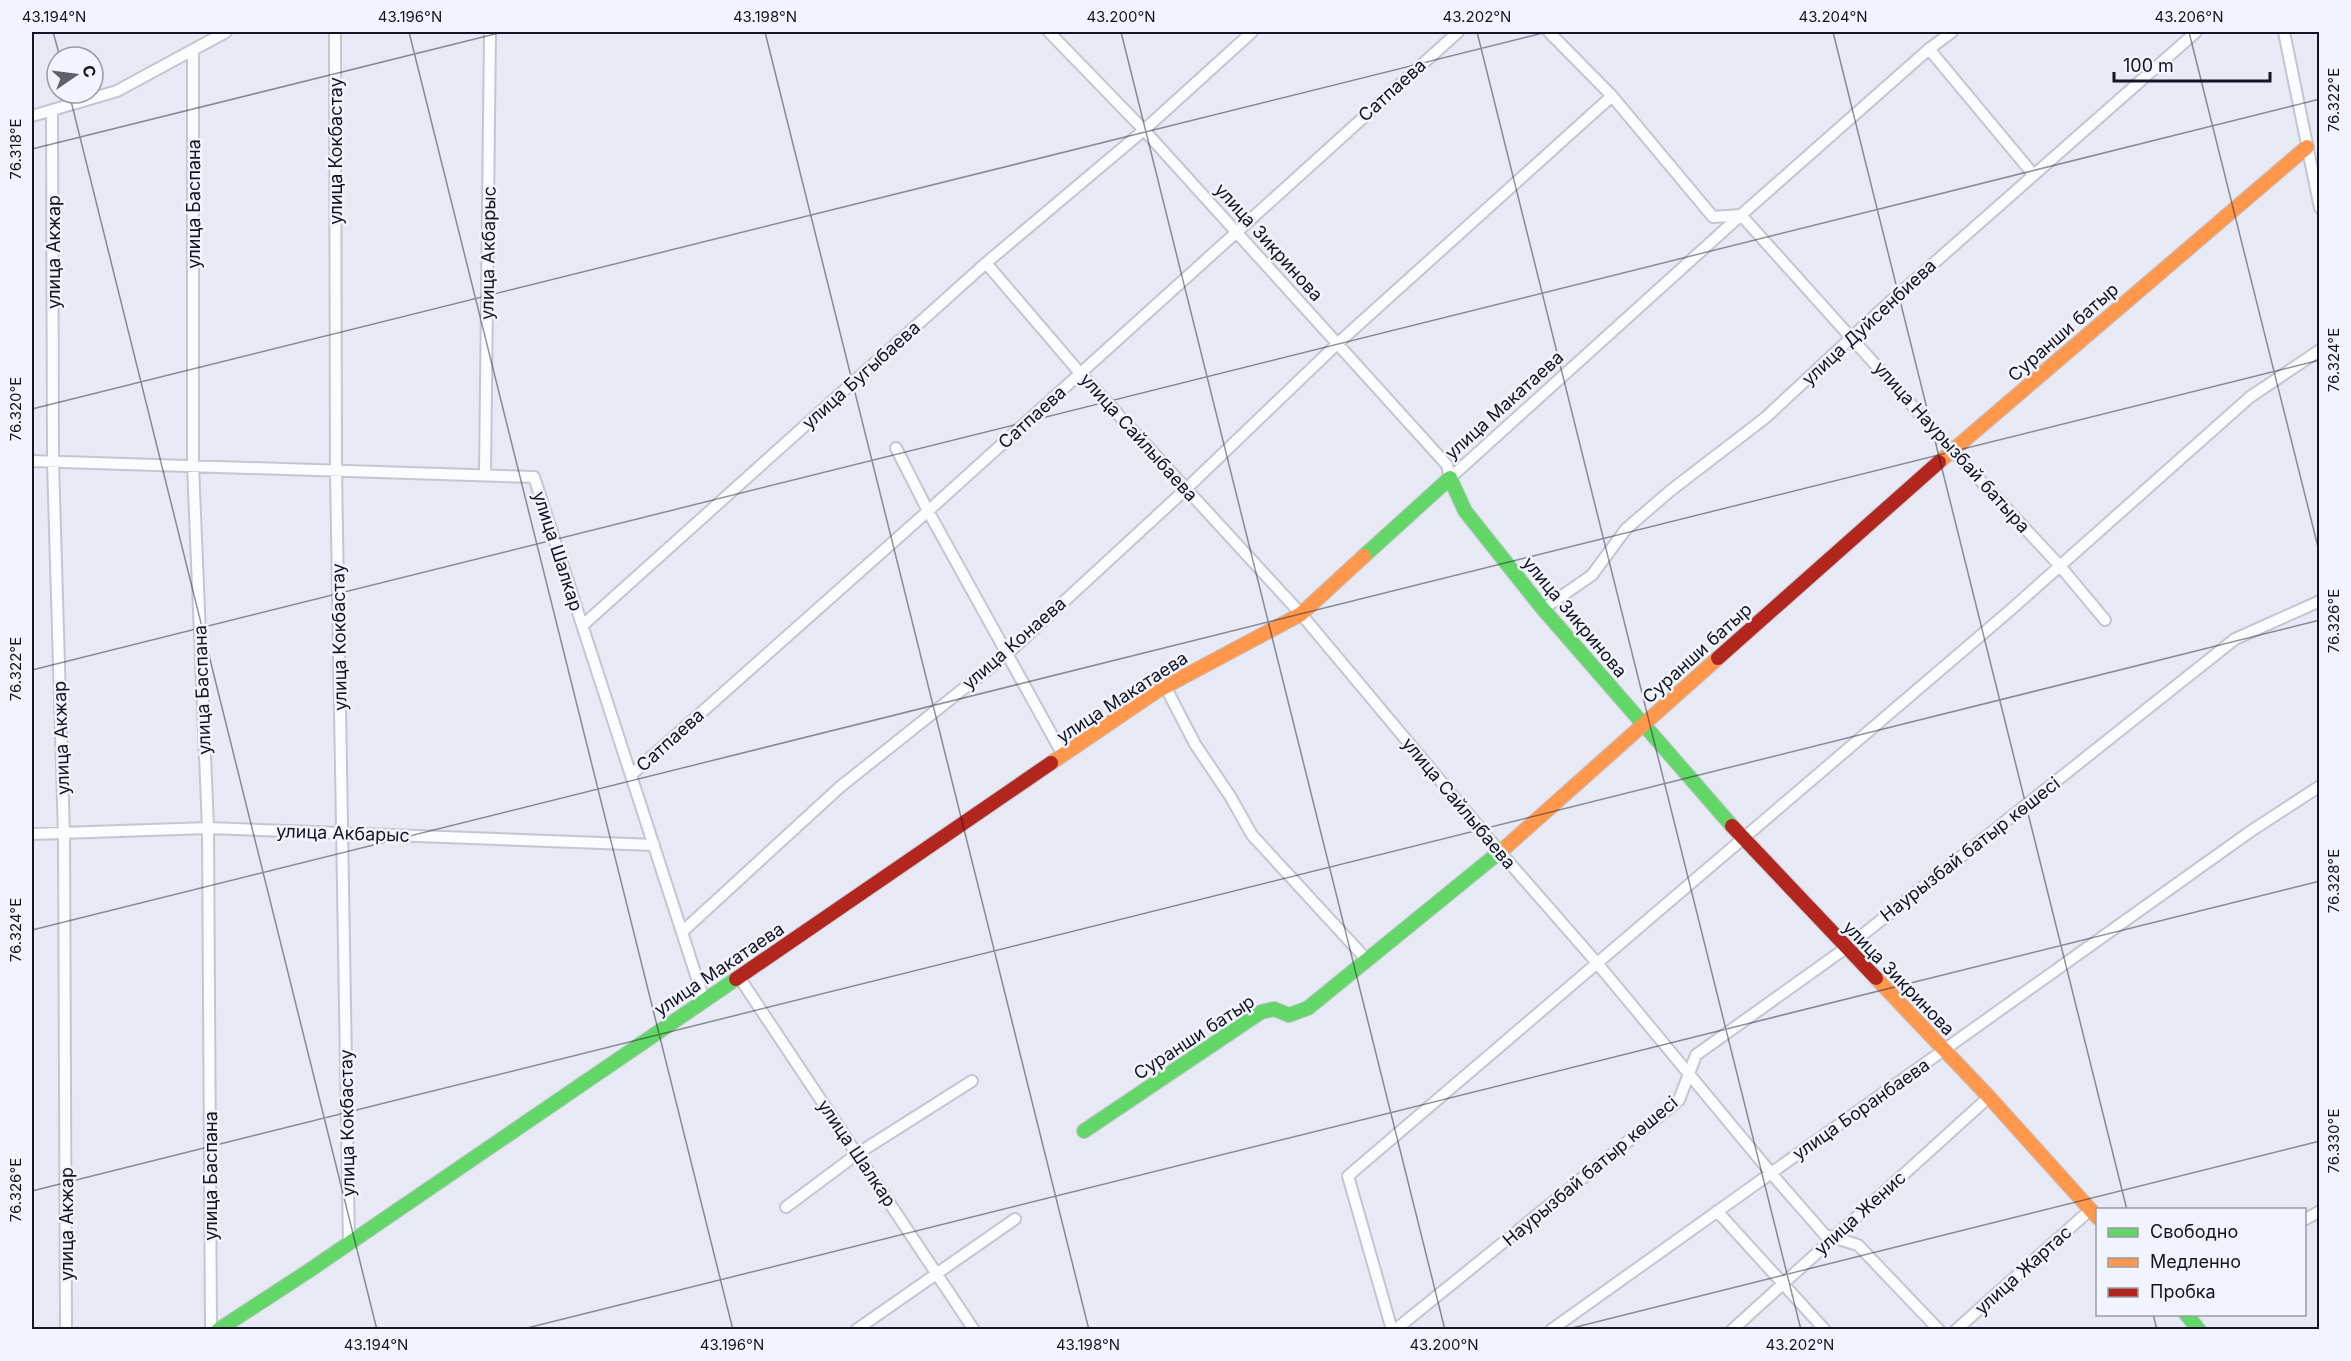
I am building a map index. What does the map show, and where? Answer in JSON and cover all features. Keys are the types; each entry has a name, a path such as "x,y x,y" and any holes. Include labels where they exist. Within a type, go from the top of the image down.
{"street":[{"path":"32,116 117,91 226,32"},
{"name":"улица Кокбастау","path":"335,32 336,471 349,1243"},
{"name":"улица Акбарыс","path":"485,476 490,32"},
{"name":"улица Зикринова","path":"1049,32 1144,130 1447,465 1450,478 1465,511 1543,609 1743,839 1989,1097 2094,1214"},
{"name":"улица Бугыбаева","path":"582,625 986,263 1144,130 1252,32"},
{"name":"Сатпаева","path":"631,775 928,511 1235,231 1458,32"},
{"path":"1549,32 1612,96 1713,217 1742,215"},
{"name":"улица Макатаева","path":"218,1329 307,1272 1165,686 1301,614 1742,215 1929,49 1952,32"},
{"name":"улица Дуйсенбиева","path":"1543,609 1592,576 1626,530 1670,491 1765,418 2033,174 2196,32"},
{"path":"2284,32 2319,208"},
{"path":"1929,49 2033,174"},
{"name":"улица Баспана","path":"193,50 194,466 208,828 211,1329"},
{"name":"улица Конаева","path":"682,932 840,787 1007,654 1186,489 1337,344 1612,96"},
{"name":"улица Акжар","path":"52,110 53,462 64,834 66,1329"},
{"name":"Суранши батыр","path":"1084,1131 1261,1012 1274,1009 1289,1015 1300,1013 1367,960 1500,852 1953,450 2307,147"},
{"name":"улица Наурызбай батыра","path":"1742,215 2060,566 2104,620"},
{"name":"улица Сайлыбаева","path":"986,263 1080,373 1301,614 1825,1235 1858,1245 1939,1329"},
{"path":"1394,1329 1348,1176 2060,566 2250,397 2319,350"},
{"path":"896,448 928,511 1063,755"},
{"name":"улица Шалкар","path":"32,461 534,477 705,1000"},
{"name":"Наурызбай батыр көшесі","path":"1394,1329 1679,1100 1696,1055 1846,948 2235,639 2319,601"},
{"path":"1165,686 1195,744 1230,796 1252,835 1367,960"},
{"name":"улица Боранбаева","path":"1551,1329 2241,838 2319,786"},
{"name":"улица Акбарыс","path":"32,834 208,828 654,845"},
{"name":"улица Шалкар","path":"739,977 974,1329"},
{"path":"786,1207 857,1154 972,1081"},
{"name":"улица Женис","path":"1732,1329 1989,1097"},
{"path":"1717,1211 1825,1329"},
{"path":"2306,1219 2319,1211"},
{"name":"улица Жартас","path":"1956,1329 2094,1214"},
{"path":"856,1329 1015,1220"}],"traffic: fast":[{"path":"1364,556 1450,478 1465,511 1543,609 1732,826"},
{"path":"1084,1131 1261,1012 1274,1009 1289,1015 1308,1008 1507,846"},
{"path":"218,1330 307,1272 736,979"},
{"path":"2188,1316 2199,1330"}],"traffic: slow":[{"path":"1939,462 2307,147"},
{"path":"1051,763 1157,691 1301,614 1364,556"},
{"path":"1507,846 1718,658"},
{"path":"1876,978 1989,1097 2096,1216"}],"traffic: jam":[{"path":"1718,658 1939,462"},
{"path":"736,979 1051,763"},
{"path":"1732,826 1876,978"}]}
